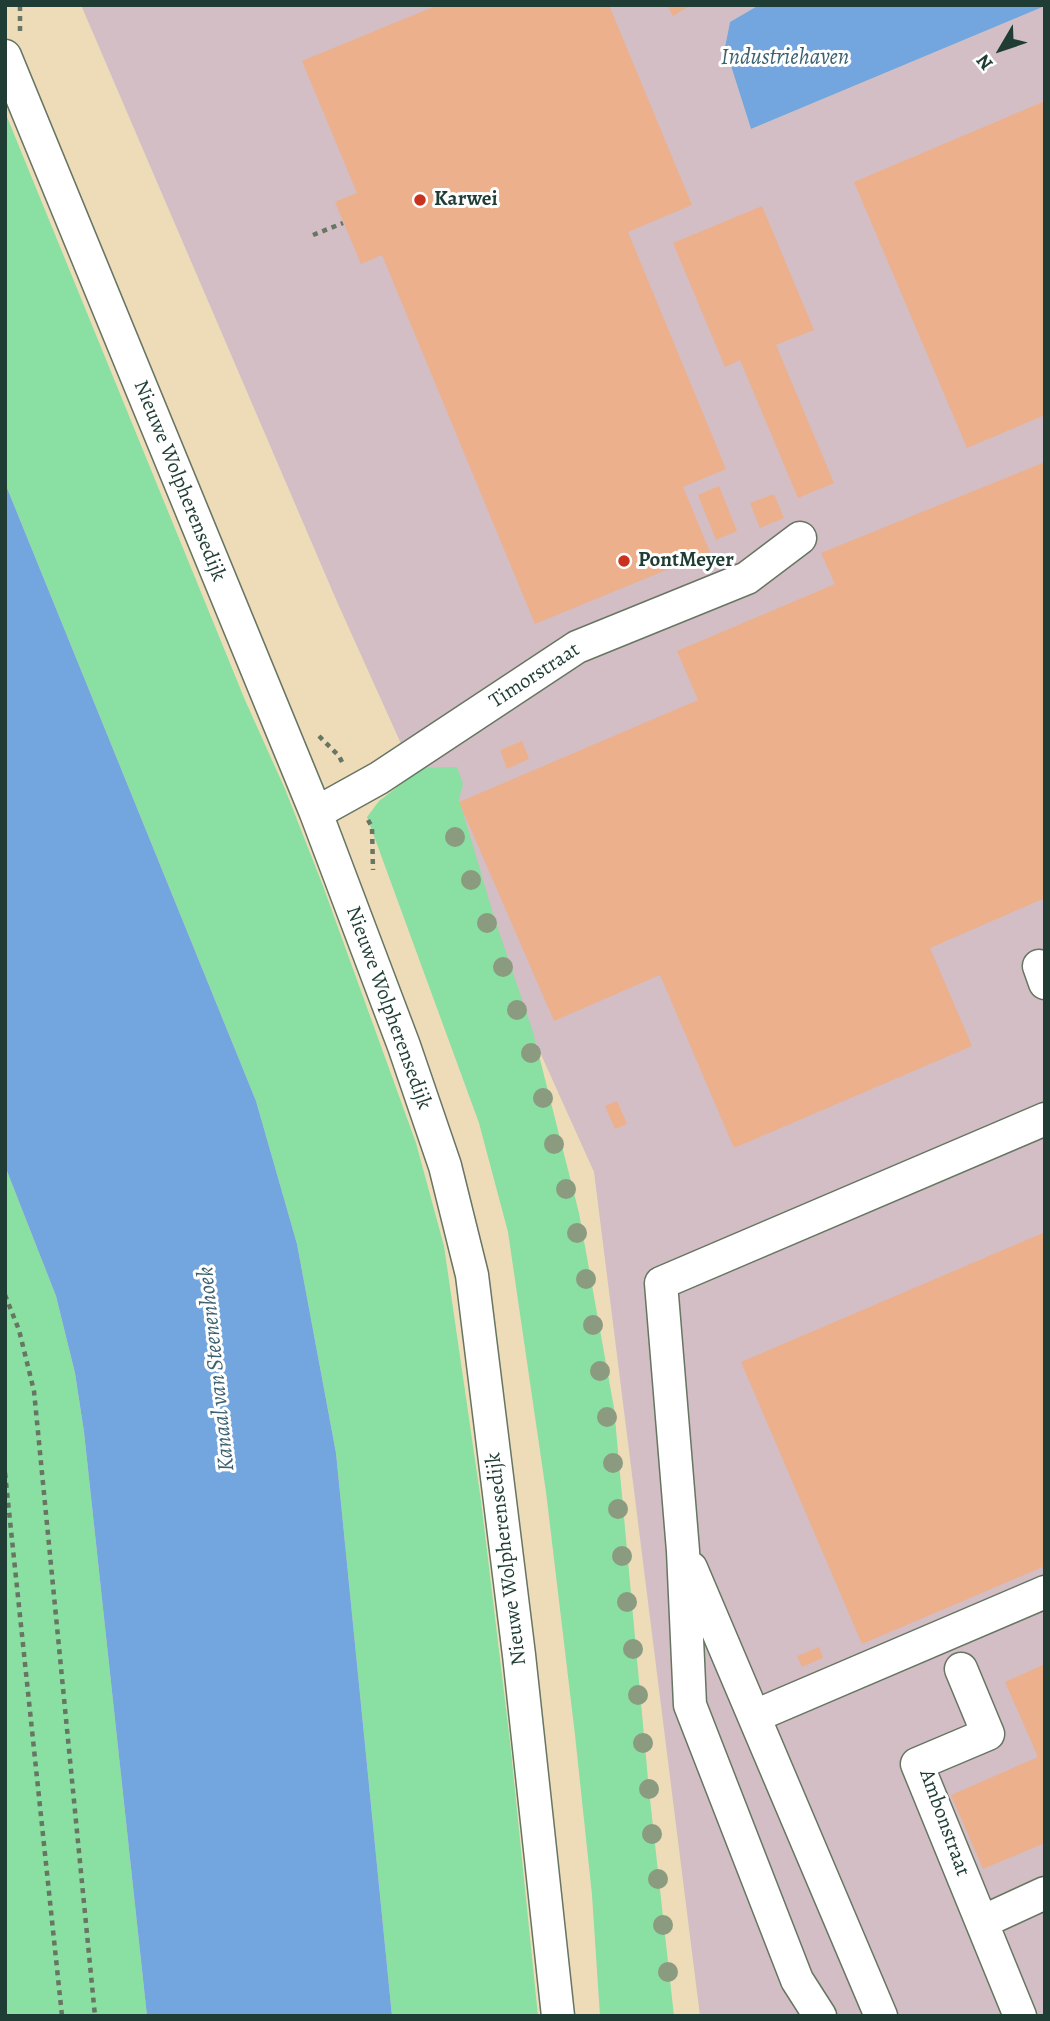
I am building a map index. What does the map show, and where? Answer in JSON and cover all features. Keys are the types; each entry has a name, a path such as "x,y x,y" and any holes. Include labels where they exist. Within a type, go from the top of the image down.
{"street":[{"name":"Nieuwe Wolpherensedijk","path":"5,56 316,813 404,1045 445,1166 472,1275 519,1655 558,2016"},
{"name":"Timorstraat","path":"316,813 379,778 577,647 747,578 800,538"},
{"path":"820,2016 797,1980 690,1705 683,1551 661,1283 1045,1119"},
{"path":"683,1551 881,2016"},
{"path":"755,1716 1045,1592"},
{"name":"Ambonstraat","path":"961,1669 988,1734 917,1764 1020,2016"},
{"path":"982,1922 1045,1894"}],"path":[{"path":"313,235 343,223"},
{"path":"5,1295 19,1330 34,1391 95,2016"},
{"path":"5,1472 62,2016"}],"shaded area":[{"path":"81,5 759,5 730,22 725,47 751,129 1045,6 1045,2016 700,2016 594,1172 338,604"}],"green space":[{"path":"5,112 245,700 285,789 416,1143 444,1246 481,1501 510,1742 538,2016 392,2016 336,1453 297,1244 256,1101 5,483"},
{"path":"457,767 463,784 459,799 494,917 533,1032 579,1213 614,1408 649,1790 674,2016 600,2016 592,1895 575,1735 546,1492 508,1232 479,1123 367,817 379,801 422,768"},
{"path":"5,1166 56,1296 75,1373 84,1432 147,2016 5,2016"}],"water":[{"name":"Industriehaven","path":"759,5 1045,6 751,129 725,47 730,22"},
{"name":"Kanaal van Steenenhoek","path":"5,483 256,1101 297,1244 336,1453 392,2016 147,2016 84,1432 75,1373 56,1296 5,1166"}],"building":[{"path":"438,5 609,5 692,205 628,232 726,469 683,487 710,552 535,624 382,255 361,264 335,202 357,193 302,61"},
{"path":"667,5 691,5 673,16"},
{"path":"1045,101 1045,415 967,448 854,182"},
{"path":"762,206 814,330 776,345 834,483 798,498 740,360 725,367 673,243"},
{"path":"1045,462 1045,898 930,948 972,1046 734,1148 660,975 554,1021 459,802 698,700 677,651 835,584 821,553"},
{"path":"719,486 737,531 716,540 698,495"},
{"path":"774,494 784,518 760,528 750,503"},
{"path":"522,741 529,759 507,769 500,750"},
{"path":"617,1101 627,1124 615,1129 605,1106"},
{"path":"1045,1232 1045,1566 862,1644 741,1362"},
{"path":"819,1647 823,1658 802,1667 797,1656"},
{"path":"1045,1664 1045,1843 983,1869 951,1795 1038,1757 1005,1682"}],"place":[{"name":"Karwei","path":"420,200"},
{"name":"PontMeyer","path":"624,561"}]}
